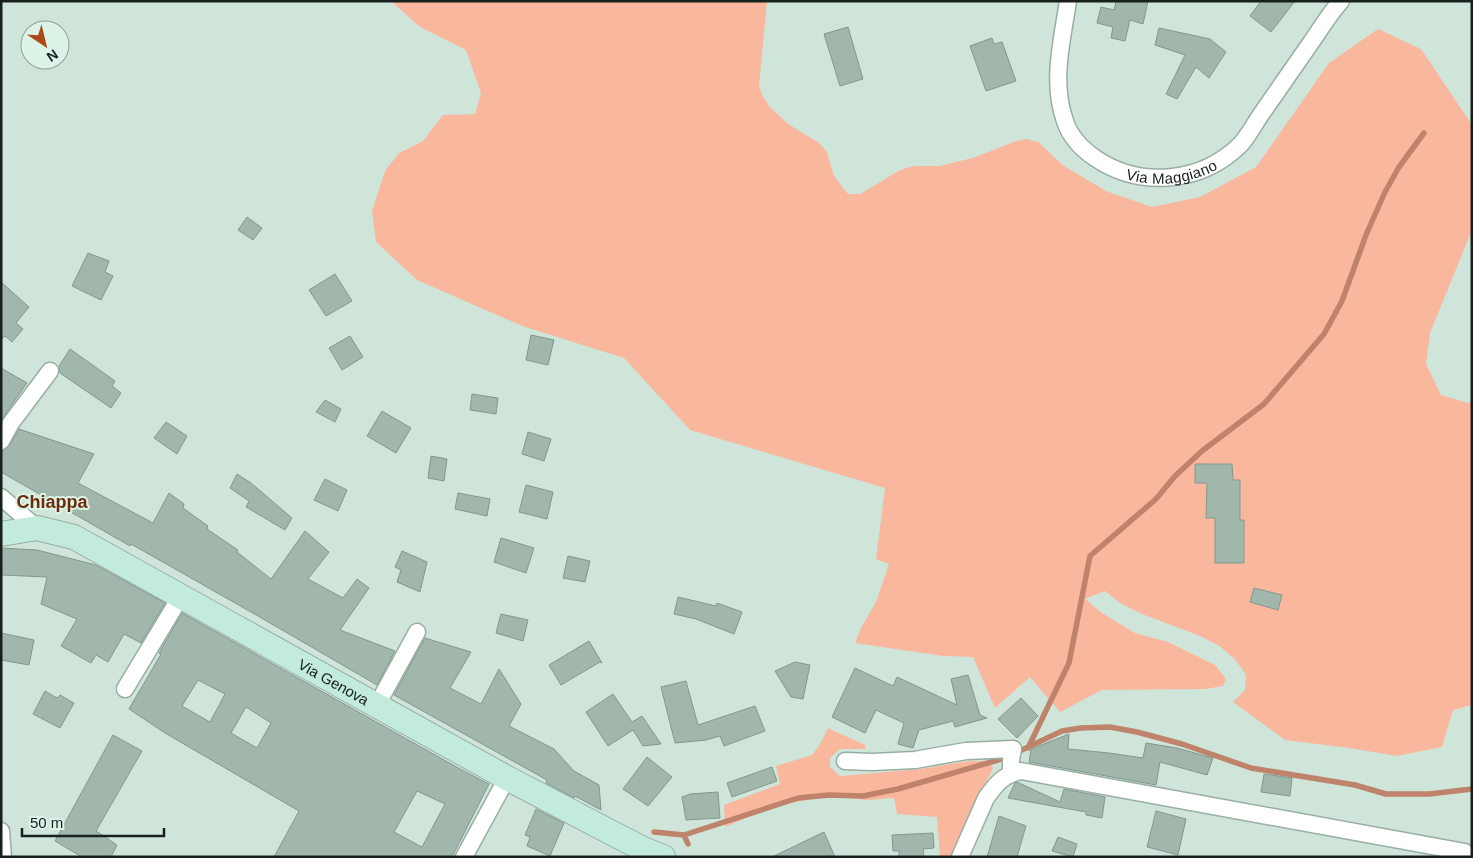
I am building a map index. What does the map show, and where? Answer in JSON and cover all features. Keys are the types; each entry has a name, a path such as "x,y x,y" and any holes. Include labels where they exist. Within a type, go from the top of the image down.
{"main road":[{"name":"Via Genova","path":"1,534 37,528 74,537 507,778 635,845 663,857"}],"street":[{"name":"Via Maggiano","path":"1068,1 1058,70 1059,98 1065,122 1072,136 1083,150 1105,165 1126,174 1149,179 1174,177 1201,170 1219,162 1241,143 1341,1"},
{"path":"1,441 6,420 50,371"},
{"path":"1,497 37,528"},
{"path":"125,689 181,596"},
{"path":"377,705 417,632"},
{"path":"845,761 915,760 966,751 1013,749 1012,761 986,798 960,857"},
{"path":"1012,761 1027,772 1465,852"},
{"path":"464,857 507,778"},
{"path":"2,831 3,857"}],"shaded area":[{"path":"391,1 767,1 759,86 763,97 770,107 788,124 819,143 827,152 834,176 848,194 860,194 900,170 914,166 939,166 973,158 1016,141 1027,139 1038,142 1064,166 1106,191 1152,207 1200,197 1256,167 1329,63 1378,29 1421,49 1472,127 1472,230 1430,333 1426,364 1441,395 1468,403 1472,402 1472,705 1453,710 1442,747 1397,756 1285,740 1233,702 1245,690 1246,675 1235,659 1218,645 1200,636 1142,614 1120,603 1105,591 1085,599 1102,613 1135,633 1168,642 1215,665 1226,679 1223,686 1206,689 1102,690 1060,712 1030,677 995,708 973,657 943,656 855,643 876,602 889,564 876,559 885,488 690,430 624,358 522,326 417,280 376,242 372,211 385,171 399,153 423,141 443,115 475,114 481,93 466,50 420,27"},
{"path":"828,728 865,745 865,749 840,749 830,758 830,767 840,776 921,769 969,761 989,761 993,768 952,857 940,857 937,817 897,814 894,798 867,800 827,796 771,807 725,827 724,805 780,784 776,766 812,755"}],"building":[{"path":"1116,1 1148,1 1143,24 1130,20 1125,41 1111,38 1113,27 1097,23 1101,7 1114,10"},
{"path":"1261,1 1295,1 1271,32 1250,16"},
{"path":"848,27 863,79 840,86 824,34"},
{"path":"1159,28 1210,39 1226,52 1209,78 1196,67 1177,99 1166,94 1185,55 1155,45"},
{"path":"992,38 994,44 1002,42 1016,81 986,91 970,46"},
{"path":"247,217 262,228 253,240 238,230"},
{"path":"88,253 109,261 105,272 113,276 101,300 72,286"},
{"path":"335,274 352,301 326,316 309,290"},
{"path":"1,282 29,307 16,323 23,329 12,342 5,336 1,340"},
{"path":"531,335 554,340 548,365 526,360"},
{"path":"350,336 363,357 342,370 329,348"},
{"path":"70,349 115,381 112,386 121,393 111,408 60,373 59,366"},
{"path":"1,368 27,383 1,420"},
{"path":"472,394 498,398 496,414 470,410"},
{"path":"325,400 341,409 335,422 316,412"},
{"path":"382,411 411,428 396,453 367,436"},
{"path":"166,422 187,436 177,454 154,438"},
{"path":"19,429 94,454 78,483 153,523 169,493 184,504 183,508 208,526 207,529 238,550 237,552 271,579 305,531 329,552 308,579 343,598 357,579 369,588 340,630 395,651 377,685 1,472 1,451 9,446"},
{"path":"528,432 551,439 544,461 522,454"},
{"path":"431,456 447,459 444,481 428,478"},
{"path":"1195,464 1232,464 1233,480 1240,480 1240,520 1244,520 1244,563 1215,563 1215,518 1206,518 1207,483 1195,483"},
{"path":"237,474 251,483 292,518 285,530 246,507 249,501 230,488"},
{"path":"325,479 347,490 338,511 314,500"},
{"path":"526,485 553,492 547,519 519,512"},
{"path":"458,493 490,499 487,516 455,509"},
{"path":"501,538 534,548 526,573 494,562"},
{"path":"1,548 37,550 96,565 165,603 141,643 124,634 108,662 96,655 91,663 61,646 77,619 41,604 47,577 1,575"},
{"path":"402,551 427,562 420,592 397,582 401,570 395,567"},
{"path":"568,556 590,561 585,582 563,578"},
{"path":"1254,588 1282,595 1278,610 1250,602"},
{"path":"678,597 716,606 717,603 742,612 734,634 696,619 674,614"},
{"path":"182,613 489,784 452,857 274,857 299,811 165,733 129,709 161,654 159,653","holes":["198,680 225,694 210,722 182,706","246,707 271,723 257,748 231,733","417,791 445,804 422,847 394,832"]},
{"path":"501,614 528,620 523,641 496,633"},
{"path":"1,633 34,640 29,665 1,660"},
{"path":"425,638 471,652 450,688 481,704 499,669 521,704 509,726 554,749 574,771 599,785 601,810 546,783 547,780 394,695"},
{"path":"589,641 602,663 600,662 561,685 549,665"},
{"path":"795,662 810,665 803,699 791,697 775,671"},
{"path":"855,668 893,686 897,677 957,705 951,679 968,675 980,715 987,718 955,727 953,721 919,730 913,748 898,744 904,723 876,710 865,733 832,717"},
{"path":"686,681 698,725 755,706 765,731 724,746 720,736 706,740 675,743 661,687"},
{"path":"45,691 57,698 60,695 74,703 60,728 33,714"},
{"path":"613,694 632,722 642,716 661,744 643,746 633,730 608,746 586,712"},
{"path":"1021,698 1038,716 1017,738 998,719"},
{"path":"1069,734 1068,749 1143,758 1146,743 1177,748 1213,758 1207,775 1160,762 1156,785 1029,762 1031,749"},
{"path":"113,735 142,751 96,831 117,845 111,857 82,857 55,841"},
{"path":"647,757 672,777 648,806 623,789"},
{"path":"772,767 777,781 732,797 727,783"},
{"path":"1264,774 1292,778 1290,796 1261,792"},
{"path":"1017,782 1060,802 1064,789 1105,797 1102,818 1086,815 1086,812 1008,798"},
{"path":"718,792 720,818 686,820 682,797 690,794"},
{"path":"536,809 564,823 550,856 527,846 530,837 525,835"},
{"path":"1156,811 1186,819 1178,855 1147,847"},
{"path":"999,816 1026,826 1017,857 987,857"},
{"path":"824,832 835,857 772,857"},
{"path":"933,833 934,848 923,849 924,857 899,857 899,851 893,851 892,835"},
{"path":"1058,837 1077,844 1073,857 1052,851"}],"waterway":[{"path":"1028,748 1069,663 1090,556 1156,499 1175,476 1202,451 1264,404 1324,334 1342,301 1366,235 1385,192 1399,167 1424,133"},
{"path":"654,832 684,835 798,798 829,795 863,796 898,789 1005,758 1062,731 1081,728 1110,727 1137,732 1182,744 1251,768 1355,785 1386,794 1429,794 1472,789"},
{"path":"684,835 688,844"}],"district":[{"name":"Chiappa","path":"52,502"}]}
